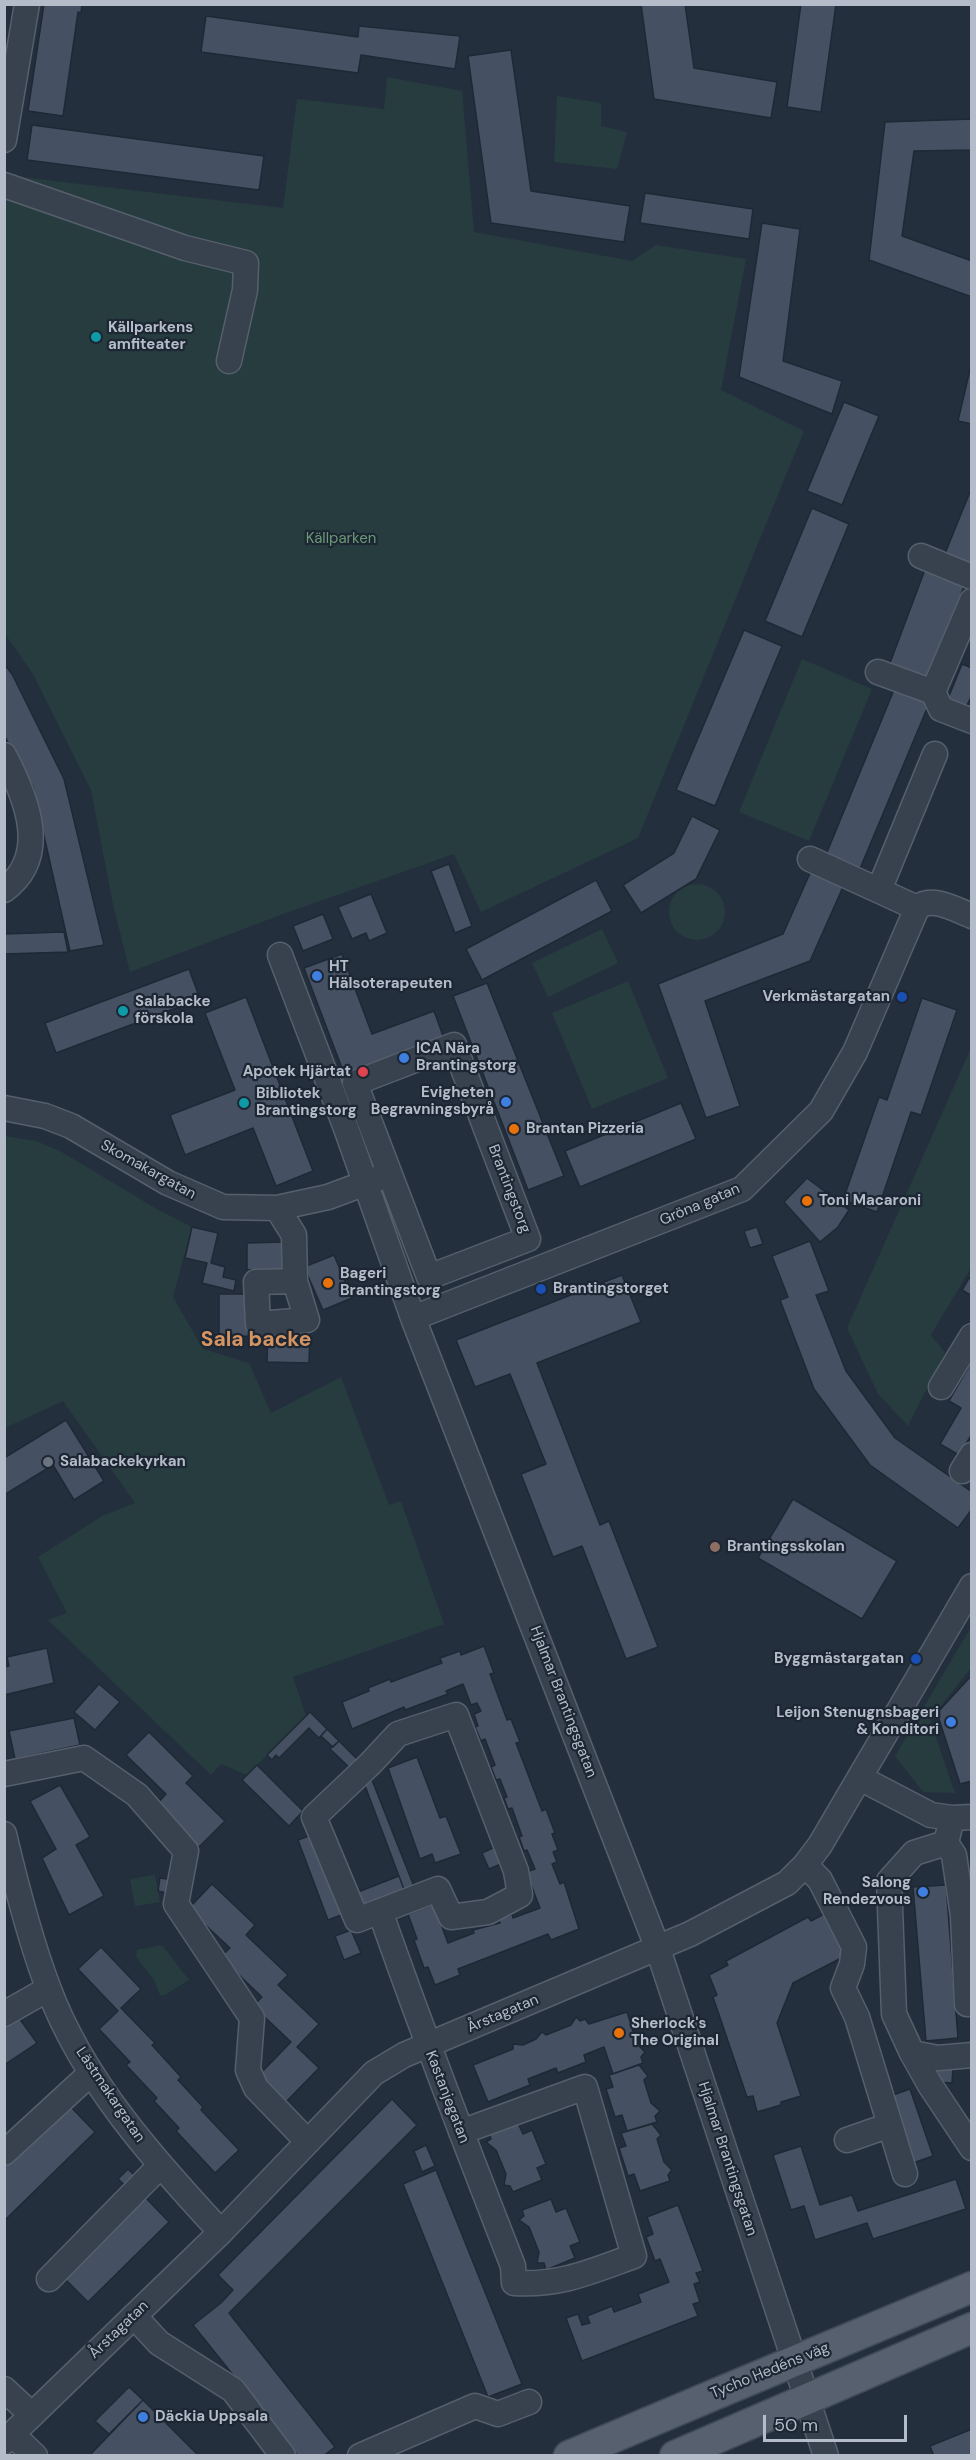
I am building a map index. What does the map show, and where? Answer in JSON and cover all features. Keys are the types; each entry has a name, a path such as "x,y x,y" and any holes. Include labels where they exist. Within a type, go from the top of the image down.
{"main road":[{"name":"Tycho Hedéns väg","path":"569,2456 972,2287"},
{"path":"675,2456 972,2328"}],"street":[{"path":"4,140 27,4"},
{"path":"4,185 184,248 246,263 245,290 229,362"},
{"path":"921,556 972,577"},
{"path":"933,692 972,601"},
{"path":"878,672 933,692 941,709 972,721"},
{"path":"879,890 935,754"},
{"path":"4,755 30,818 32,836 31,852 26,865 19,876 4,890"},
{"path":"810,859 917,908 922,904 939,903 972,916"},
{"name":"Gröna gatan","path":"412,1318 742,1189 821,1111 855,1052 917,908"},
{"name":"Hjalmar Brantingsgatan","path":"280,955 365,1183 412,1318 658,1949 826,2456"},
{"name":"Brantingstorg","path":"454,1045 528,1239 429,1277 390,1175 355,1083 454,1045"},
{"name":"Skomakargatan","path":"4,1108 45,1116 71,1126 168,1183 224,1207 278,1208 328,1197 390,1175"},
{"path":"278,1208 294,1235 295,1281"},
{"path":"941,1387 972,1336"},
{"name":"Årstagatan","path":"8,2438 221,2232 374,2073 404,2055 658,1949 787,1883 820,1845 972,1586"},
{"path":"456,1715 516,1871 520,1895 488,1912 452,1917 438,1889 380,1911 357,1920 314,1816 370,1764 398,1734 456,1715"},
{"path":"4,1774 84,1758 137,1795 186,1851 176,1904 252,2018 248,2070 256,2088 307,2141"},
{"path":"860,1778 931,1815 962,1817 946,1843 914,1853 889,1881 894,2013 930,2085 972,2148"},
{"name":"Lästmakargatan","path":"4,1833 11,1890 48,1989 91,2073 160,2166 221,2232"},
{"path":"946,1843 954,1855 967,1922 967,2004 972,2003"},
{"path":"805,1865 820,1880 854,1947 852,1964 843,1988 857,2017 905,2174"},
{"name":"Kastanjegatan","path":"380,1911 427,2046 513,2266 514,2283 539,2284 567,2280 634,2256 585,2087 461,2132"},
{"path":"4,2014 48,1989"},
{"path":"912,2053 938,2058 972,2055"},
{"path":"4,2154 91,2073"},
{"path":"848,2140 891,2126"},
{"path":"49,2279 160,2166"},
{"path":"134,2316 159,2343 233,2390 283,2456"},
{"path":"4,2389 32,2415"},
{"path":"360,2456 475,2406 498,2414 529,2402"},
{"path":"8,2438 34,2456"}],"green space":[{"name":"Källparken","path":"387,77 462,91 474,232 632,261 656,245 746,259 721,390 804,431 638,838 481,912 454,854 283,914 130,972 113,905 91,790 33,674 5,634 4,175 283,208 297,99 384,109"},
{"path":"557,96 601,103 601,126 627,132 617,169 554,162"},
{"path":"802,659 872,689 809,841 739,812"},
{"path":"697,884 708,886 717,892 723,901 725,912 723,923 717,932 708,938 697,940 686,938 677,932 671,923 669,912 671,901 677,892 686,886"},
{"path":"602,929 618,963 548,997 532,963"},
{"path":"628,981 668,1078 592,1109 552,1013"},
{"path":"971,1048 971,1268 931,1335 945,1353 908,1426 878,1394 847,1328"},
{"path":"4,1136 36,1141 60,1151 155,1208 192,1227 173,1297 203,1349 249,1363 271,1413 341,1377 389,1505 401,1501 444,1624 293,1677 306,1716 247,1775 221,1764 211,1775 48,1620 67,1613 38,1557 102,1516 135,1503 63,1401 5,1428"},
{"path":"971,1627 971,1668 930,1720 955,1793 923,1792 895,1756"},
{"path":"155,1875 160,1902 135,1906 130,1879"},
{"path":"162,1945 189,1980 165,1995 160,1995 154,1980 136,1957 137,1950"}],"building":[{"path":"44,4 82,4 81,13 78,12 63,116 28,111"},
{"path":"641,4 685,4 694,68 777,82 771,118 654,99"},
{"path":"801,4 836,4 821,112 787,107"},
{"path":"206,16 358,37 359,26 460,36 455,69 361,55 358,73 201,52"},
{"path":"511,50 531,191 630,206 624,242 491,223 468,56"},
{"path":"972,119 972,150 914,151 902,236 972,261 972,297 869,260 885,122"},
{"path":"32,125 264,156 259,190 27,160"},
{"path":"645,193 753,209 749,239 640,223"},
{"path":"762,223 800,229 783,361 842,381 832,414 739,377"},
{"path":"972,361 972,424 958,421"},
{"path":"844,402 879,416 842,505 807,491"},
{"path":"972,487 972,567 944,556"},
{"path":"812,508 849,524 802,637 765,621"},
{"path":"926,567 966,581 927,686 887,671"},
{"path":"744,630 782,646 715,806 676,790"},
{"path":"4,664 12,674 64,779 104,945 70,951 33,787 4,735"},
{"path":"962,664 972,668 972,695 965,709 947,701"},
{"path":"896,685 931,699 859,871 825,857"},
{"path":"692,816 720,830 696,879 641,913 623,885 674,853"},
{"path":"449,864 472,926 455,933 431,871"},
{"path":"811,871 843,887 810,961 705,1001 740,1106 706,1118 658,984 783,934"},
{"path":"596,880 612,911 482,980 466,949"},
{"path":"371,894 387,933 369,941 366,933 352,939 338,907"},
{"path":"323,914 333,939 303,951 293,926"},
{"path":"64,932 68,952 4,954 4,934"},
{"path":"342,954 372,1034 434,1011 447,1047 348,1084 304,968"},
{"name":"Salabacke förskola","path":"189,969 200,999 56,1053 45,1023"},
{"path":"487,983 564,1176 528,1190 453,996"},
{"name":"Bibliotek Brantingstorg","path":"246,997 313,1171 276,1186 253,1128 185,1155 170,1115 235,1090 205,1013"},
{"path":"922,998 957,1010 921,1115 911,1112 877,1212 843,1200 879,1097 887,1100"},
{"path":"681,1103 696,1139 580,1187 565,1151"},
{"path":"807,1178 849,1210 838,1227 820,1242 784,1202"},
{"path":"192,1227 218,1233 211,1263 225,1267 223,1277 236,1280 234,1291 202,1283 207,1263 185,1258"},
{"path":"757,1227 763,1244 750,1248 744,1231"},
{"path":"810,1241 829,1291 816,1295 846,1371 895,1438 972,1492 972,1509 958,1528 870,1465 814,1389 780,1300 788,1297 772,1256"},
{"path":"284,1242 284,1269 247,1270 247,1243"},
{"name":"Bageri Brantingstorg","path":"334,1255 352,1298 323,1310 304,1267"},
{"path":"622,1275 641,1322 537,1363 600,1525 609,1521 658,1647 626,1659 582,1546 553,1557 521,1474 546,1464 510,1374 475,1387 456,1340"},
{"path":"969,1278 972,1280 972,1296 962,1290"},
{"path":"219,1294 250,1294 251,1336 219,1337"},
{"path":"268,1331 310,1332 309,1363 267,1362"},
{"path":"972,1361 972,1434 959,1455 940,1444 961,1408 949,1401"},
{"name":"Salabackekyrkan","path":"66,1420 104,1481 74,1500 53,1465 4,1495 4,1458"},
{"path":"793,1499 897,1561 862,1619 758,1558"},
{"path":"484,1646 494,1673 490,1674 507,1720 511,1719 520,1742 516,1743 542,1811 546,1809 555,1833 552,1834 558,1850 553,1852 557,1862 552,1864 560,1884 564,1882 579,1929 551,1940 548,1934 458,1969 460,1975 435,1985 428,1967 424,1968 408,1914 437,1903 446,1926 442,1927 448,1943 474,1933 473,1930 500,1923 499,1919 512,1914 513,1918 540,1908 526,1872 535,1869 527,1850 524,1851 519,1837 522,1836 512,1808 508,1809 504,1798 507,1797 500,1779 496,1780 491,1767 495,1765 485,1739 481,1741 475,1727 478,1726 474,1714 481,1711 477,1703 471,1705 463,1684 446,1691 448,1694 405,1710 404,1707 352,1729 342,1702 390,1679 391,1682 442,1663 440,1658 460,1651 461,1655"},
{"path":"47,1648 54,1683 4,1695 4,1667 9,1666 7,1657"},
{"path":"972,1675 972,1781 960,1784 937,1713"},
{"path":"99,1684 120,1702 95,1730 74,1712"},
{"path":"310,1712 327,1729 319,1738 309,1728 279,1758 276,1755 272,1760 267,1755"},
{"path":"74,1718 80,1745 15,1759 9,1731"},
{"path":"327,1729 339,1741 333,1747 321,1736"},
{"path":"149,1732 193,1776 186,1783 225,1821 199,1847 156,1805 166,1794 126,1755"},
{"path":"339,1741 360,1762 352,1770 330,1749"},
{"path":"417,1757 440,1818 446,1816 461,1854 435,1863 432,1854 420,1859 388,1768"},
{"path":"257,1765 303,1811 289,1826 242,1780"},
{"path":"372,1780 415,1889 405,1892 364,1783"},
{"path":"60,1785 90,1837 76,1845 104,1896 69,1915 42,1858 56,1849 30,1801"},
{"path":"314,1834 344,1914 328,1920 298,1840"},
{"path":"495,1847 501,1864 489,1869 482,1853"},
{"path":"399,1876 405,1892 364,1908 358,1892"},
{"path":"160,1878 174,1880 172,1894 158,1891"},
{"path":"212,1884 255,1925 246,1935 288,1975 278,1985 319,2024 297,2047 319,2068 284,2104 257,2077 291,2042 253,2006 262,1997 220,1957 230,1948 188,1909"},
{"path":"946,1885 958,2038 926,2041 913,1887"},
{"path":"828,1912 845,1956 793,1983 777,2023 801,2096 757,2112 753,2096 747,2097 713,1997 717,1995 709,1975 728,1965 726,1961 808,1917 811,1921"},
{"path":"351,1930 361,1953 344,1960 335,1936"},
{"path":"101,1947 141,1989 121,2008 155,2043 152,2045 181,2077 178,2080 203,2107 201,2110 239,2150 215,2173 176,2131 179,2128 154,2101 157,2098 126,2065 130,2062 99,2029 118,2011 78,1969"},
{"path":"14,2011 37,2043 4,2065 4,2018"},
{"path":"627,2012 637,2044 645,2052 641,2057 643,2063 613,2074 604,2047 584,2055 586,2062 558,2073 556,2068 528,2079 530,2085 488,2102 473,2065 513,2049 513,2044 523,2045 536,2039 542,2032 546,2035 571,2025 576,2017 580,2021 585,2019 589,2024"},
{"path":"639,2065 648,2076 644,2080 651,2103 660,2111 655,2116 657,2122 627,2131 622,2115 615,2117 606,2089 613,2087 609,2075"},
{"path":"938,2066 953,2067 952,2083 937,2082"},
{"path":"910,2089 933,2156 913,2163 890,2096"},
{"path":"392,2099 417,2125 229,2313 335,2447 323,2456 298,2456 193,2325 221,2303 233,2290 218,2275"},
{"path":"68,2104 95,2132 5,2220 4,2166"},
{"path":"517,2121 523,2134 532,2130 546,2164 537,2168 542,2180 513,2192 510,2186 504,2185 506,2174 496,2150 486,2142 491,2139 489,2133"},
{"path":"652,2124 661,2135 657,2139 664,2162 672,2170 668,2175 670,2181 640,2191 634,2174 628,2176 619,2148 626,2146 621,2133"},
{"path":"426,2145 435,2166 422,2172 414,2151"},
{"path":"801,2146 820,2205 852,2195 858,2211 956,2179 966,2209 873,2239 867,2223 815,2240 804,2206 791,2210 773,2155"},
{"path":"128,2169 137,2178 128,2188 118,2179"},
{"path":"436,2170 522,2384 488,2397 403,2184"},
{"path":"145,2197 169,2222 88,2302 63,2277"},
{"path":"551,2199 556,2212 566,2208 580,2242 570,2246 575,2258 546,2270 544,2263 537,2263 539,2252 529,2227 519,2220 524,2216 522,2210"},
{"path":"678,2205 703,2271 696,2273 700,2282 694,2284 700,2302 693,2304 698,2316 582,2361 566,2318 578,2314 582,2325 590,2323 587,2316 612,2306 614,2312 641,2302 638,2294 669,2282 660,2259 655,2261 646,2237 653,2234 647,2217"},
{"path":"129,2387 143,2400 109,2434 95,2421"},
{"name":"Däckia Uppsala","path":"143,2400 199,2456 89,2456"},
{"path":"972,2429 972,2456 934,2456 930,2446"}],"place":[{"name":"Källparkens amfiteater","path":"96,337"},
{"name":"HT Hälsoterapeuten","path":"317,976"},
{"name":"Verkmästargatan","path":"902,997"},
{"name":"Salabacke förskola","path":"123,1011"},
{"name":"ICA Nära Brantingstorg","path":"404,1058"},
{"name":"Apotek Hjärtat","path":"363,1072"},
{"name":"Evigheten Begravningsbyrå","path":"506,1102"},
{"name":"Bibliotek Brantingstorg","path":"244,1103"},
{"name":"Brantan Pizzeria","path":"514,1129"},
{"name":"Toni Macaroni","path":"807,1201"},
{"name":"Bageri Brantingstorg","path":"328,1283"},
{"name":"Brantingstorget","path":"541,1289"},
{"name":"Salabackekyrkan","path":"48,1462"},
{"name":"Brantingsskolan","path":"715,1547"},
{"name":"Byggmästargatan","path":"916,1659"},
{"name":"Leijon Stenugnsbageri & Konditori","path":"951,1722"},
{"name":"Salong Rendezvous","path":"923,1892"},
{"name":"Sherlock's The Original","path":"619,2033"},
{"name":"Däckia Uppsala","path":"143,2417"}],"district":[{"name":"Sala backe","path":"256,1340"}]}
